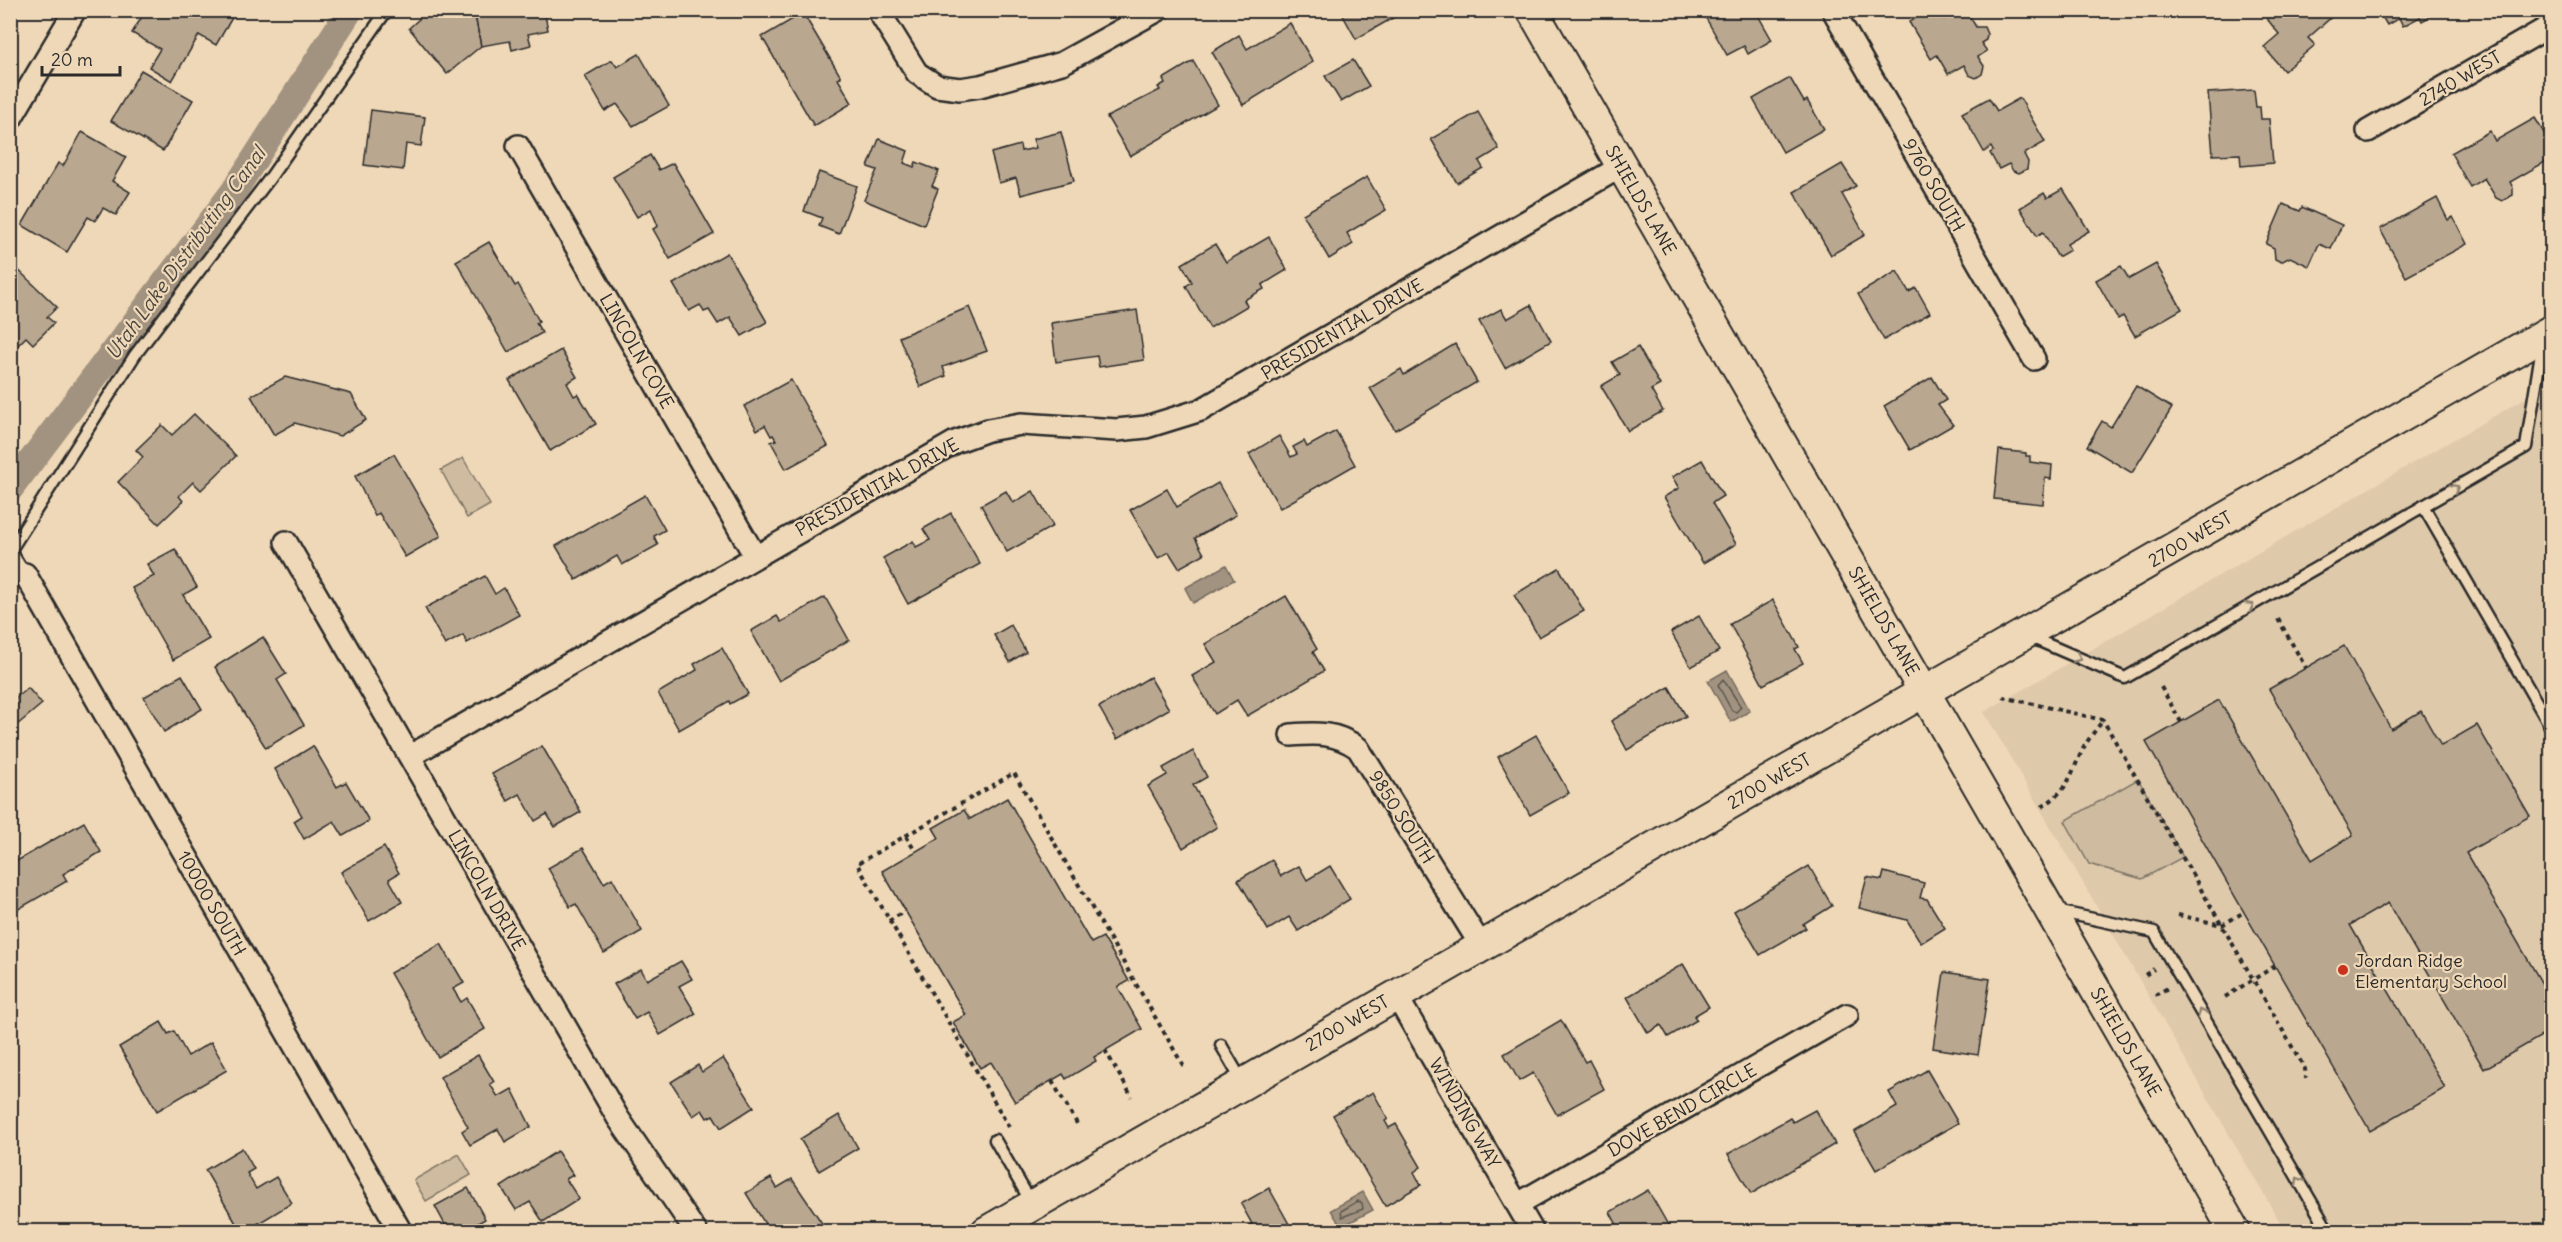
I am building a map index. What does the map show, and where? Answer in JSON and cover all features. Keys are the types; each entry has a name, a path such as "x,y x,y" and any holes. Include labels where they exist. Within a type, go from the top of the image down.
{"main road":[{"name":"SHIELDS LANE","path":"1532,10 2235,1232"},
{"name":"2700 WEST","path":"986,1232 2548,332"}],"street":[{"path":"10,120 75,10"},
{"path":"878,10 905,58 917,73 937,86 960,89 1062,63 1158,10"},
{"name":"9760 SOUTH","path":"1833,10 2034,359"},
{"name":"2740 WEST","path":"2368,131 2552,25"},
{"name":"LINCOLN COVE","path":"518,146 755,556"},
{"name":"PRESIDENTIAL DRIVE","path":"410,756 955,442 988,430 1021,424 1117,429 1146,427 1201,410 1622,166"},
{"name":"LINCOLN DRIVE","path":"286,543 618,1118 696,1232"},
{"name":"10000 SOUTH","path":"25,574 401,1232"},
{"name":"9850 SOUTH","path":"1291,735 1322,733 1336,735 1358,748 1482,947"},
{"name":"WINDING WAY","path":"1396,995 1533,1232"},
{"name":"DOVE BEND CIRCLE","path":"1518,1204 1846,1015"}],"lane":[{"path":"25,574 11,550 135,355 270,178 387,10"},
{"path":"2024,635 2126,678 2526,447 2548,332"},
{"path":"2423,506 2552,729"},
{"path":"2049,909 2154,932 2329,1232"},
{"path":"1221,1045 1243,1083"},
{"path":"995,1140 1032,1204"}],"path":[{"path":"2278,619 2306,668"},
{"path":"2161,687 2181,722"},
{"path":"2003,697 2103,720 2306,1069 2306,1078"},
{"path":"2042,807 2058,796 2069,784 2082,749 2103,720"},
{"path":"1015,1137 965,1046 857,864 1014,773 1118,957 1184,1067"},
{"path":"945,813 948,819"},
{"path":"906,836 915,851"},
{"path":"889,921 905,911"},
{"path":"2178,915 2222,925 2244,912"},
{"path":"2225,997 2275,966"},
{"path":"1105,1050 1132,1097"},
{"path":"1052,1081 1079,1127"}],"shaded area":[{"name":"Jordan Ridge Elementary School","path":"2551,383 2551,1229 2547,1232 2285,1231 1984,712"},
{"path":"463,458 490,505 467,518 441,470"},
{"path":"2138,779 2183,857 2142,879 2089,864 2065,821"},
{"path":"459,1154 471,1175 426,1201 414,1180"}],"water":[{"path":"1226,565 1234,580 1193,603 1185,588"},
{"path":"1727,670 1750,711 1731,722 1708,681"},
{"path":"1363,1192 1373,1210 1341,1227 1331,1210"}],"building":[{"path":"146,10 236,11 216,45 199,35 172,81 149,67 160,49 132,33"},
{"path":"429,10 474,10 481,46 447,74 409,28"},
{"path":"474,10 544,10 548,30 528,34 531,45 512,50 510,41 481,46"},
{"path":"1340,10 1404,10 1405,11 1356,39"},
{"path":"1707,10 1755,10 1772,40 1748,54 1744,46 1727,55 1703,13"},
{"path":"1929,10 1939,10 1944,19 1959,10 1966,10 1976,27 1984,27 1987,34 1986,40 1981,43 1987,51 1978,57 1984,66 1982,74 1976,78 1969,75 1964,65 1948,74 1937,55 1931,59 1909,22"},
{"path":"2260,10 2334,10 2336,13 2308,38 2315,45 2284,71 2264,47 2279,34"},
{"path":"2378,10 2442,10 2422,21 2420,17 2403,26 2399,18 2387,25"},
{"path":"803,13 841,77 838,79 852,103 814,126 762,37"},
{"path":"1290,23 1313,62 1243,105 1212,52 1239,35 1247,49"},
{"path":"639,54 669,106 633,126 617,104 605,111 585,76 612,60 617,67"},
{"path":"1353,60 1369,86 1341,102 1325,76"},
{"path":"1193,61 1218,105 1130,156 1107,117 1160,90 1158,87 1165,83 1163,79"},
{"path":"141,70 193,100 163,151 111,121"},
{"path":"1790,78 1804,102 1807,100 1824,129 1783,152 1753,99"},
{"path":"2254,90 2256,107 2260,107 2261,119 2269,119 2273,163 2241,166 2240,154 2213,155 2208,93"},
{"path":"1989,98 1997,111 2020,98 2045,142 2024,154 2028,162 2027,169 2019,173 2013,171 2009,164 1999,169 1990,153 1993,151 1991,147 1984,152 1962,113"},
{"path":"371,110 425,117 421,146 406,144 403,170 364,165"},
{"path":"1478,112 1499,149 1479,161 1483,168 1457,183 1431,139"},
{"path":"2535,118 2552,146 2552,158 2510,182 2513,195 2502,201 2496,198 2484,178 2470,187 2451,153 2490,131 2495,141"},
{"path":"82,132 126,157 112,181 130,192 116,215 103,208 95,221 88,217 67,252 22,225 58,163 63,166"},
{"path":"1061,132 1074,181 1021,195 1016,178 999,183 991,153 1020,145 1021,151 1036,148 1033,139"},
{"path":"879,139 908,151 904,163 914,167 916,162 939,171 932,186 938,189 924,225 864,200 877,170 868,167"},
{"path":"650,155 659,170 673,163 714,234 670,259 653,229 658,226 651,209 637,217 613,177"},
{"path":"1842,164 1856,186 1842,194 1865,235 1831,255 1794,192"},
{"path":"819,172 857,186 839,234 819,226 822,218 804,211"},
{"path":"1367,177 1386,210 1347,233 1353,244 1329,259 1303,214"},
{"path":"2063,189 2089,231 2067,244 2070,250 2058,257 2043,232 2037,236 2020,208 2044,193 2047,198"},
{"path":"2437,198 2448,220 2453,217 2467,244 2406,277 2380,229"},
{"path":"2283,204 2300,211 2302,207 2342,225 2331,249 2319,244 2309,266 2290,257 2281,262 2275,259 2274,248 2266,244"},
{"path":"1269,237 1287,270 1262,285 1264,289 1244,300 1247,306 1210,328 1186,286 1192,282 1182,264 1215,244 1226,262"},
{"path":"489,242 515,286 518,284 539,321 536,323 542,333 508,352 456,261"},
{"path":"727,253 767,322 742,336 730,317 718,324 709,310 704,312 700,305 689,311 673,284"},
{"path":"10,262 57,307 47,317 54,323 33,344 26,337 16,347 10,342"},
{"path":"2156,264 2182,309 2135,336 2123,316 2118,319 2096,280 2121,266 2129,279"},
{"path":"1897,271 1909,292 1916,288 1930,313 1884,340 1858,294"},
{"path":"1531,305 1551,341 1505,368 1479,321 1501,309 1507,319"},
{"path":"969,307 987,351 943,367 946,376 920,387 899,337"},
{"path":"1137,310 1144,360 1099,367 1097,356 1056,362 1051,323"},
{"path":"1455,344 1477,382 1395,430 1370,388 1401,369 1404,375"},
{"path":"1638,347 1660,385 1651,390 1663,411 1628,431 1601,386 1620,375 1612,362"},
{"path":"561,350 577,377 567,383 574,396 578,394 596,424 550,451 509,380"},
{"path":"285,377 351,394 366,420 340,436 295,423 274,435 251,396"},
{"path":"1932,377 1946,400 1938,405 1953,425 1910,450 1884,406"},
{"path":"791,380 828,446 786,469 771,442 776,440 773,435 771,436 765,425 757,430 744,406"},
{"path":"2136,386 2172,408 2132,473 2087,446 2102,421 2111,427"},
{"path":"194,414 236,456 201,490 193,482 179,496 183,501 159,524 118,482 143,457 136,450 162,425 172,435"},
{"path":"1336,431 1355,465 1280,508 1249,454 1279,436 1291,457 1297,454 1293,447 1304,441 1307,447"},
{"path":"1999,450 2026,453 2026,456 2030,456 2030,462 2052,465 2051,479 2045,478 2043,504 1994,499"},
{"path":"394,454 441,536 405,557 379,513 375,516 355,476"},
{"path":"1702,460 1723,496 1712,503 1736,544 1703,563 1664,497 1679,488 1672,477"},
{"path":"1218,483 1236,515 1195,538 1204,554 1179,568 1169,552 1158,558 1130,510 1167,489 1177,507"},
{"path":"1006,491 1013,503 1033,491 1053,526 1007,552 981,505"},
{"path":"645,495 665,530 654,536 658,545 622,565 617,556 576,580 556,546"},
{"path":"951,513 980,564 908,604 883,558 913,541 916,547 930,540 923,529"},
{"path":"175,549 197,587 183,595 209,639 173,660 132,588 154,576 147,564"},
{"path":"1559,568 1584,611 1539,637 1514,595"},
{"path":"485,576 495,594 504,588 519,615 467,643 463,635 445,645 425,608"},
{"path":"1286,596 1317,649 1313,652 1324,671 1247,716 1237,700 1215,714 1192,676 1216,662 1205,644"},
{"path":"825,597 849,640 779,681 751,631 777,616 781,622"},
{"path":"1773,600 1799,647 1795,649 1803,663 1763,685 1730,624"},
{"path":"1699,616 1719,651 1691,667 1671,632"},
{"path":"1011,625 1026,652 1010,662 994,635"},
{"path":"263,637 286,674 277,680 304,725 266,748 215,667"},
{"path":"2344,646 2391,729 2421,711 2441,746 2477,725 2530,816 2466,853 2552,1001 2552,1030 2484,1069 2388,903 2350,925 2445,1088 2370,1131 2146,742 2219,700 2312,860 2353,835 2269,689"},
{"path":"722,648 748,694 730,704 729,701 679,730 658,693 697,670 694,664"},
{"path":"182,675 202,709 164,732 144,697"},
{"path":"1150,677 1169,709 1117,739 1099,707"},
{"path":"1669,687 1686,716 1627,750 1611,721"},
{"path":"28,688 42,704 10,731 10,702"},
{"path":"1536,735 1569,793 1530,815 1498,757"},
{"path":"313,746 337,787 346,782 369,821 343,836 334,821 304,839 294,821 302,816 275,769"},
{"path":"542,746 581,812 555,827 547,814 535,821 520,794 508,801 492,774"},
{"path":"1193,751 1207,777 1193,785 1217,827 1183,848 1148,786 1167,775 1163,768"},
{"path":"1007,798 1091,943 1103,937 1129,981 1118,987 1142,1029 1094,1057 1096,1061 1066,1079 1063,1074 1015,1102 991,1062 980,1068 953,1022 966,1015 882,871 939,838 933,828 964,810 970,819"},
{"path":"84,822 101,852 63,874 67,881 15,911 10,903 10,865"},
{"path":"384,847 399,873 389,879 402,902 369,921 341,872"},
{"path":"583,848 604,883 612,878 642,931 604,953 576,904 570,907 548,868"},
{"path":"1272,860 1281,876 1299,866 1307,880 1330,866 1350,899 1298,931 1289,917 1268,930 1238,880"},
{"path":"1809,866 1832,906 1803,924 1806,928 1760,955 1734,911"},
{"path":"1884,872 1924,883 1920,898 1927,899 1945,928 1921,943 1907,920 1859,908 1867,877 1882,880"},
{"path":"441,944 464,983 453,989 461,1002 467,998 485,1029 438,1057 390,973"},
{"path":"681,961 692,979 679,986 696,1014 660,1035 647,1012 635,1019 614,984 641,969 647,980"},
{"path":"1683,964 1709,1007 1694,1016 1697,1020 1668,1037 1661,1025 1648,1033 1627,997"},
{"path":"1944,972 1990,979 1978,1055 1933,1048"},
{"path":"1561,1020 1585,1062 1589,1060 1604,1089 1557,1115 1533,1073 1519,1081 1504,1054"},
{"path":"161,1022 168,1034 174,1031 188,1056 211,1042 227,1070 157,1111 119,1047"},
{"path":"478,1055 494,1082 490,1084 498,1097 512,1089 531,1127 505,1142 498,1129 470,1145 462,1131 468,1127 440,1077"},
{"path":"723,1058 754,1107 721,1128 713,1115 707,1118 702,1110 693,1116 671,1082 698,1065 702,1072"},
{"path":"1927,1070 1958,1123 1876,1170 1854,1132 1897,1107 1889,1092"},
{"path":"1373,1092 1388,1119 1385,1121 1389,1128 1396,1124 1421,1167 1414,1172 1421,1185 1385,1206 1333,1115"},
{"path":"1815,1110 1835,1144 1751,1194 1728,1154 1790,1118 1793,1122"},
{"path":"839,1115 858,1148 819,1171 800,1139"},
{"path":"242,1148 254,1169 247,1173 256,1189 276,1177 292,1203 244,1232 241,1232 205,1170"},
{"path":"557,1151 573,1175 566,1179 579,1199 543,1222 530,1202 516,1210 501,1187"},
{"path":"771,1178 777,1188 792,1179 828,1232 770,1232 746,1193"},
{"path":"468,1188 485,1219 462,1232 449,1232 435,1206"},
{"path":"1269,1188 1289,1224 1276,1232 1248,1232 1246,1227 1252,1224 1241,1204"},
{"path":"1648,1190 1672,1232 1621,1232 1610,1212"},
{"path":"1438,1223 1443,1232 1424,1232"}],"waterway":[{"name":"Utah Lake Distributing Canal","path":"10,489 234,191 350,10"}],"place":[{"name":"Jordan Ridge Elementary School","path":"2343,970"}]}
